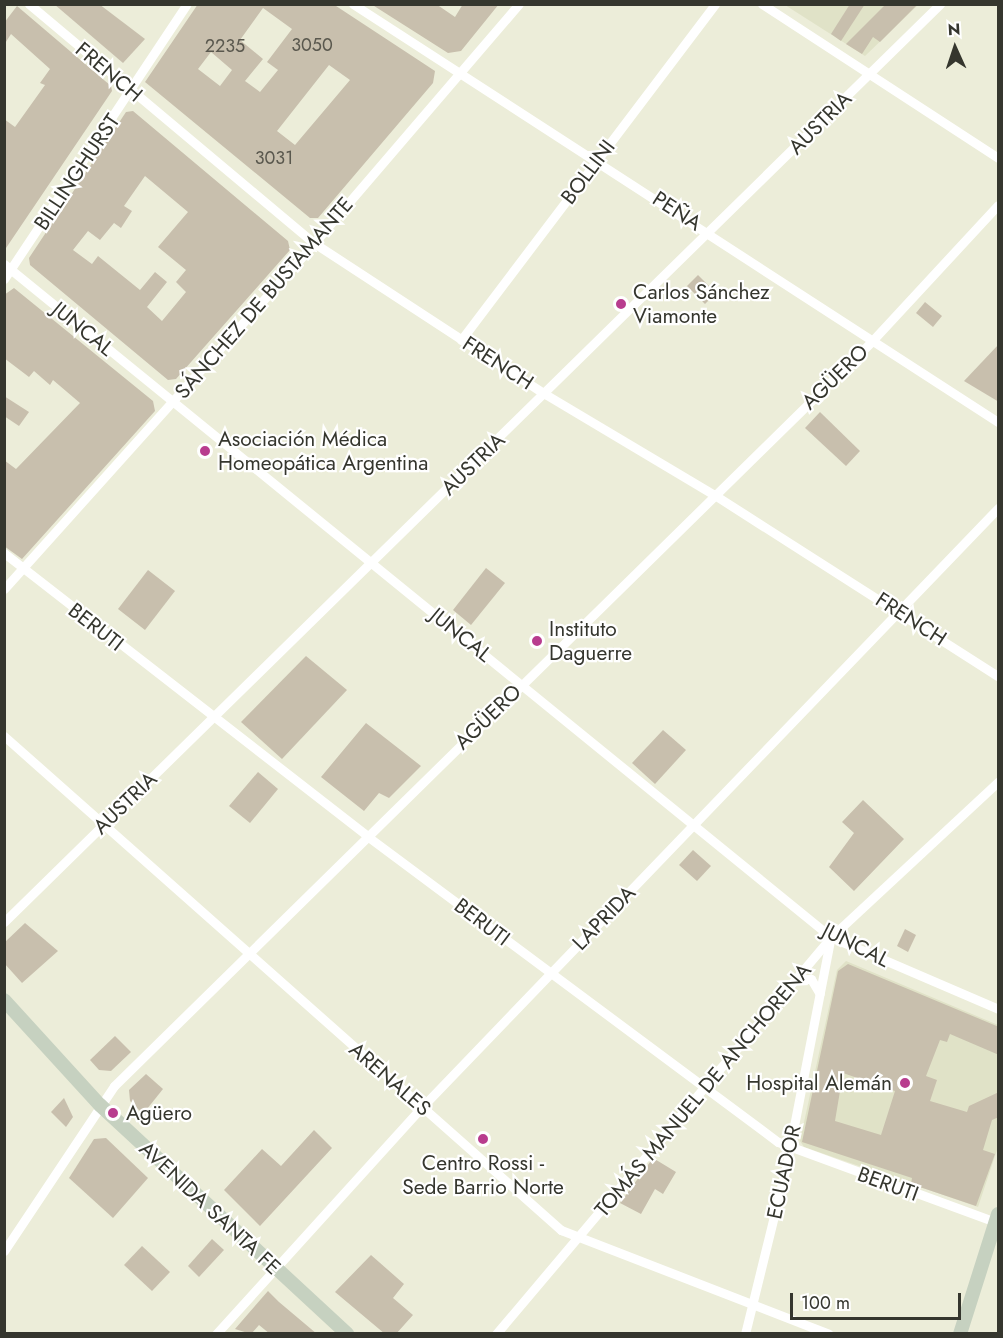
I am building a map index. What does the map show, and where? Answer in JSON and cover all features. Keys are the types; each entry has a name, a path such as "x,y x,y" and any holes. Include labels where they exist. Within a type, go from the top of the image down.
{"main road":[{"name":"AVENIDA SANTA FE","path":"4,1000 100,1105 347,1334"},
{"path":"960,1334 998,1220"}],"street":[{"name":"FRENCH","path":"29,4 314,243 545,394 713,494 999,676"},
{"name":"BILLINGHURST","path":"4,279 8,267 131,91 187,4"},
{"name":"PEÑA","path":"353,4 711,233 872,341 999,422"},
{"name":"SÁNCHEZ DE BUSTAMANTE","path":"4,589 314,243 519,4"},
{"name":"BOLLINI","path":"461,340 715,4"},
{"path":"762,4 999,158"},
{"name":"AUSTRIA","path":"4,922 711,233 940,4"},
{"name":"AGÜERO","path":"4,1251 100,1105 367,836 713,494 872,341 999,205"},
{"name":"JUNCAL","path":"8,267 831,937 999,1009"},
{"name":"LAPRIDA","path":"216,1334 422,1107 999,508"},
{"name":"BERUTI","path":"4,553 367,836 704,1087 790,1147 998,1220"},
{"name":"ARENALES","path":"4,736 248,954 576,1239 829,1334"},
{"name":"TOMÁS MANUEL DE ANCHORENA","path":"496,1334 831,937 999,782"},
{"name":"ECUADOR","path":"745,1334 754,1306 790,1147 831,937"},
{"path":"796,980 811,979 821,997"}],"shaded area":[{"path":"785,5 918,5 865,56"},
{"name":"Hospital Alemán","path":"846,961 998,1025 998,1147 978,1207 804,1147 800,1141 837,970"}],"building":[{"path":"54,4 99,4 145,39 123,63"},
{"path":"198,4 333,4 435,71 433,83 318,218 310,218 145,82","holes":["263,8 292,29 267,62 278,70 260,92 245,81 263,59 240,40","211,52 232,70 220,86 198,69","329,65 350,80 295,145 277,131"]},
{"path":"371,4 436,4 455,17 463,4 499,4 461,51 448,53"},
{"path":"850,4 865,4 841,41 831,34"},
{"path":"886,4 918,4 880,42 873,37 862,54 846,44"},
{"path":"17,6 111,86 112,91 4,251 4,119 15,127 45,85 40,83 50,69 11,34 4,45 4,23"},
{"path":"133,111 288,241 290,250 176,379 168,380 30,265 29,258 126,112","holes":["145,176 188,212 158,247 186,270 176,282 186,292 162,321 147,307 167,282 155,272 140,290 98,256 92,264 73,250 88,231 100,240 114,223 121,228 132,211 124,206"]},
{"path":"698,275 716,293 705,304 687,286"},
{"path":"14,288 153,401 155,411 22,559 4,546 4,460 16,469 80,403 53,380 50,385 34,371 29,377 4,358 4,295"},
{"path":"925,302 942,316 933,327 916,313"},
{"path":"999,344 999,402 964,381"},
{"path":"4,396 29,412 19,426 4,416"},
{"path":"820,412 860,451 846,466 805,428"},
{"path":"486,568 505,583 471,625 453,610"},
{"path":"148,570 175,591 145,630 118,609"},
{"path":"306,656 347,690 282,759 241,722"},
{"path":"366,723 421,766 389,798 379,793 364,811 321,777"},
{"path":"663,730 686,750 655,784 632,763"},
{"path":"258,772 278,789 250,823 229,806"},
{"path":"863,800 904,839 854,891 829,867 854,833 842,822"},
{"path":"693,850 711,866 697,881 679,865"},
{"path":"25,923 58,951 22,983 4,963 4,943"},
{"path":"905,929 916,935 908,952 897,946"},
{"name":"Hospital Alemán","path":"848,964 999,1027 999,1055 950,1034 947,1042 940,1040 926,1076 937,1080 930,1101 967,1112 969,1106 999,1092 999,1117 992,1120 983,1150 995,1154 976,1206 911,1184 912,1178 802,1142 838,971","holes":["843,1073 895,1091 881,1135 835,1121"]},
{"path":"115,1036 131,1052 111,1071 99,1070 90,1060"},
{"path":"146,1074 163,1089 143,1114 130,1101 129,1090"},
{"path":"64,1098 73,1117 66,1127 51,1112"},
{"path":"314,1130 332,1148 260,1226 224,1190 262,1149 281,1166"},
{"path":"106,1138 148,1178 113,1218 69,1178 94,1139"},
{"path":"653,1158 676,1172 663,1194 655,1189 641,1214 620,1203"},
{"path":"212,1239 224,1250 199,1277 188,1266"},
{"path":"142,1246 170,1272 152,1291 124,1265"},
{"path":"371,1255 404,1284 393,1298 413,1315 396,1334 385,1334 335,1292"},
{"path":"268,1291 317,1334 270,1334 259,1325 251,1334 235,1329"}],"place":[{"name":"Carlos Sánchez Viamonte","path":"621,304"},
{"name":"Asociación Médica Homeopática Argentina","path":"205,451"},
{"name":"Instituto Daguerre","path":"537,641"},
{"name":"Hospital Alemán","path":"905,1083"},
{"name":"Agüero","path":"113,1113"},
{"name":"Centro Rossi - Sede Barrio Norte","path":"483,1139"}]}
